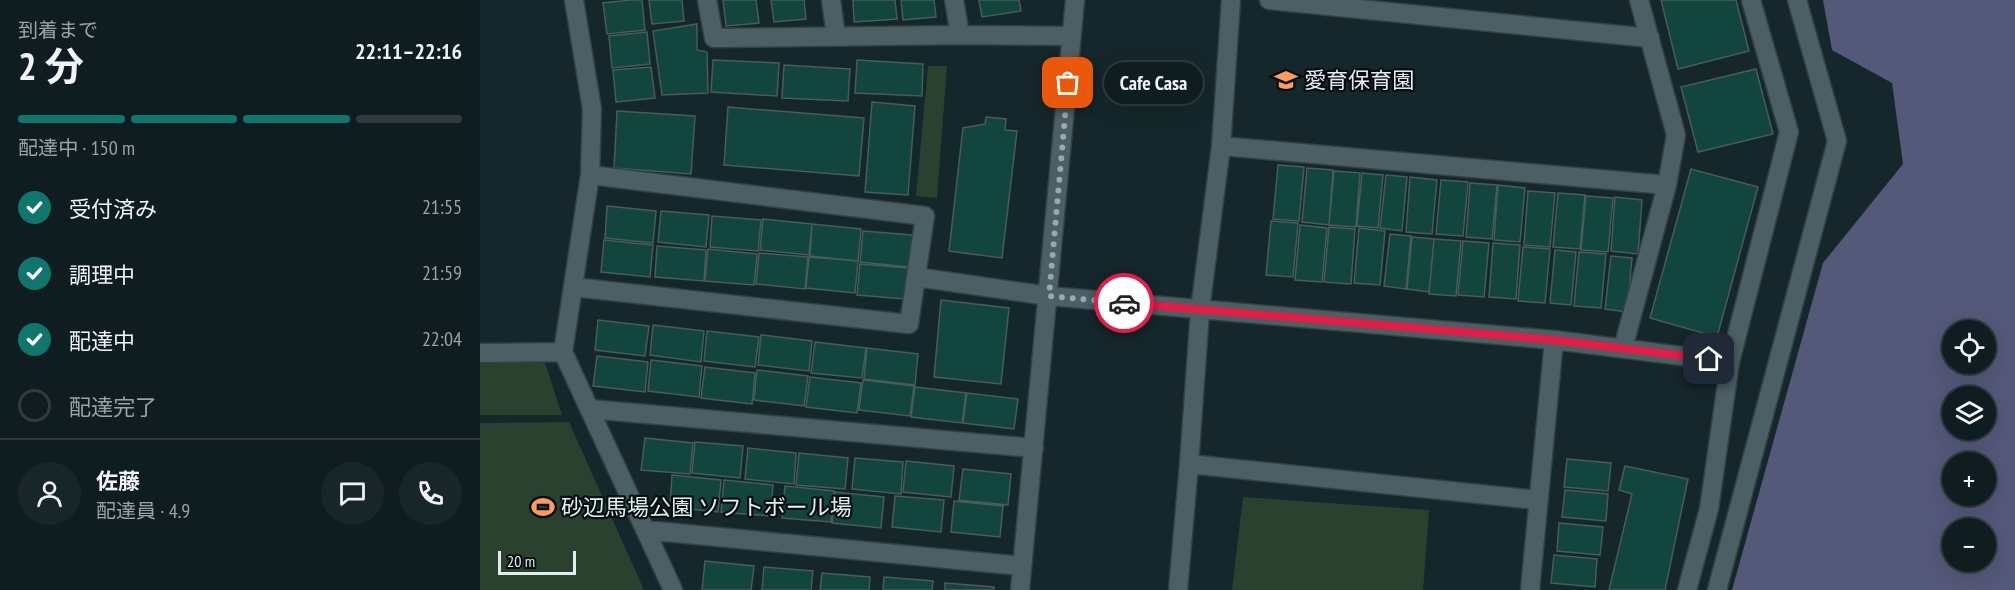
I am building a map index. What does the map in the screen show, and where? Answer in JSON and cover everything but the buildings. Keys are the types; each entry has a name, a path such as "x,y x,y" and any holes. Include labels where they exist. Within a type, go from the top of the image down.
{"street":[{"path":"574,0 592,109 590,176 563,352 673,590"},
{"path":"707,0 714,38 1072,36"},
{"path":"831,0 836,36"},
{"path":"954,0 960,35"},
{"path":"1020,590 1075,0"},
{"path":"1178,590 1200,310 1221,146 1231,0"},
{"path":"1269,0 1650,38"},
{"path":"1623,348 1667,185 1676,135 1639,0"},
{"path":"1687,590 1708,509 1730,362 1789,132 1751,0"},
{"path":"1718,590 1837,141 1797,0"},
{"path":"1221,146 1667,185"},
{"path":"573,287 909,324 925,216 590,176"},
{"path":"916,277 1049,296 1554,340 1730,362"},
{"path":"1530,590 1554,340"},
{"path":"480,353 563,352"},
{"path":"589,409 1034,448"},
{"path":"1189,464 1538,500"},
{"path":"645,530 1022,566"}],"green space":[{"path":"928,66 947,66 937,198 916,196"},
{"path":"480,363 545,363 562,415 480,415"},
{"name":"砂辺馬場公園 ソフトボール場","path":"569,422 644,590 480,590 480,423"},
{"path":"1243,497 1429,510 1423,590 1232,590"}],"water":[{"path":"1823,0 2015,0 2015,590 1732,590 1823,263 1903,164 1892,83 1832,50"}],"way so far":[{"path":"1068,83 1049,296 1124,303"}],"place":[{"name":"愛育保育園","path":"1286,80"},
{"name":"Cafe Casa","path":"1068,83"},
{"name":"砂辺馬場公園 ソフトボール場","path":"543,507"}],"route":[{"path":"1124,303 1554,340 1709,359"}]}
